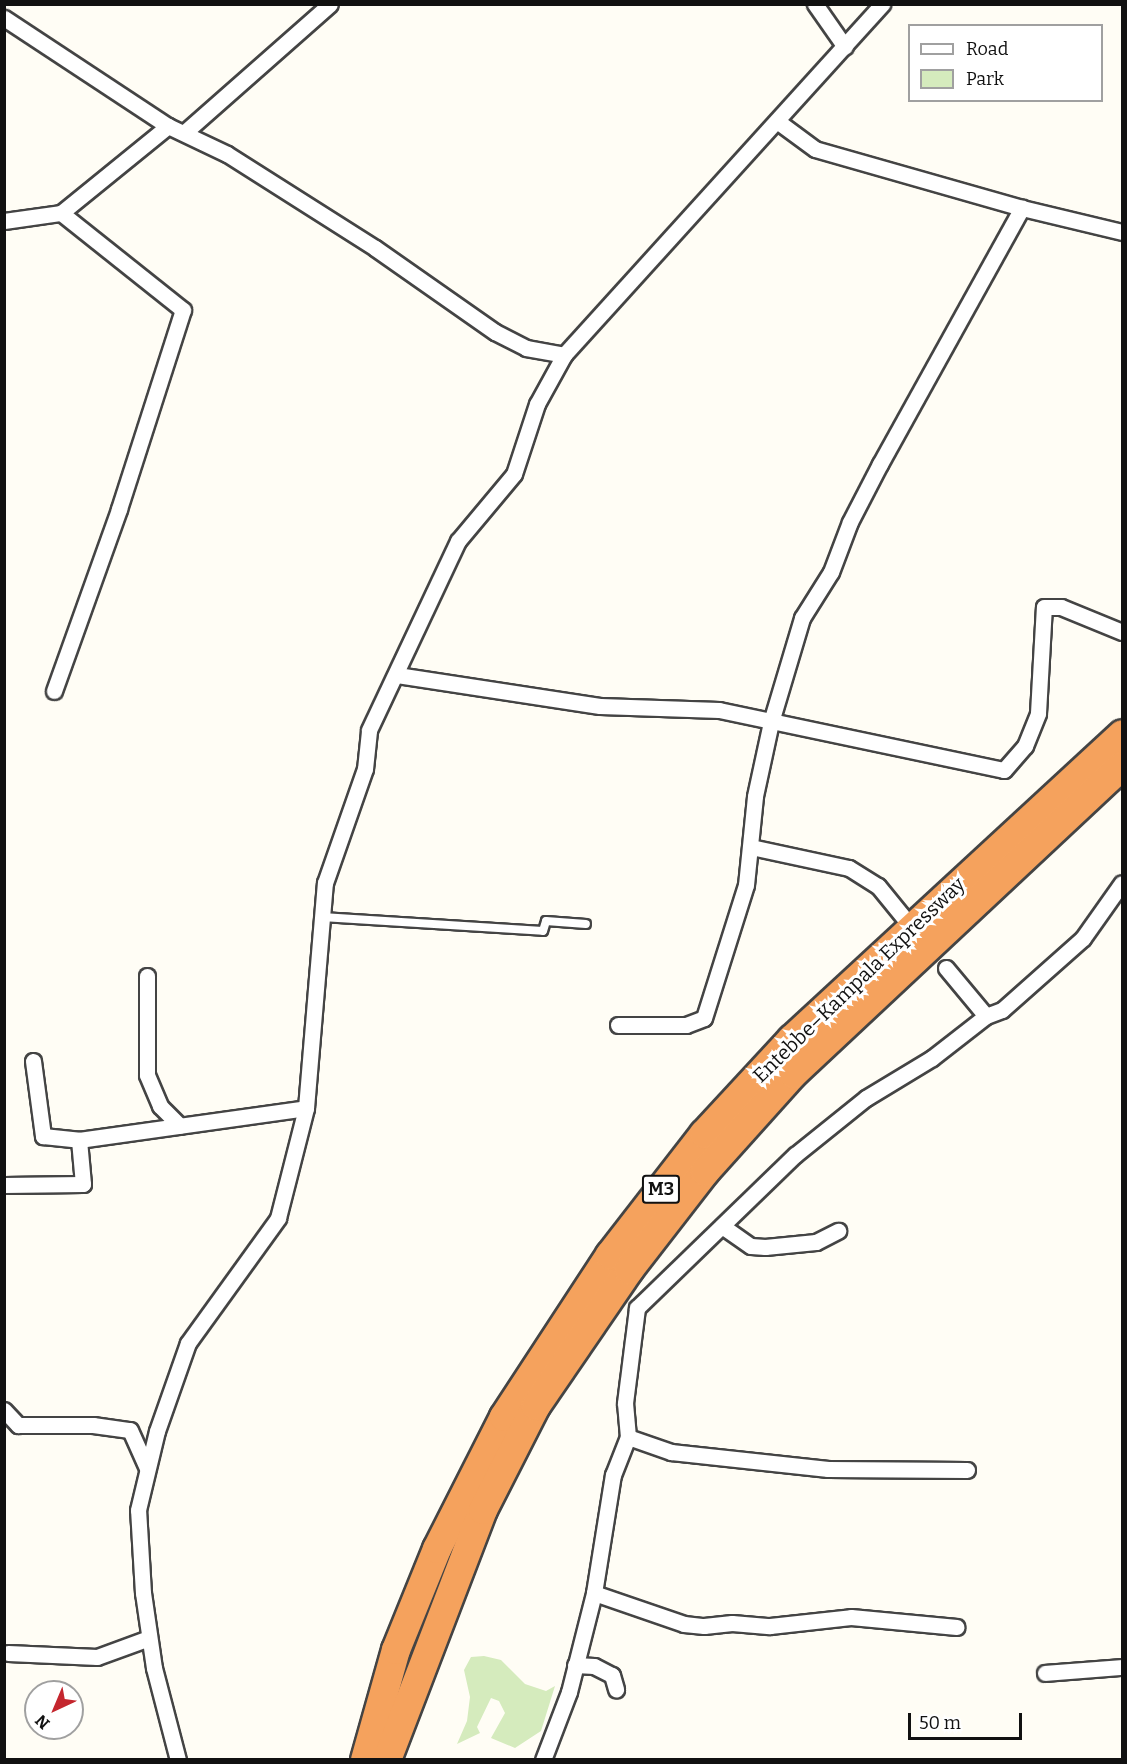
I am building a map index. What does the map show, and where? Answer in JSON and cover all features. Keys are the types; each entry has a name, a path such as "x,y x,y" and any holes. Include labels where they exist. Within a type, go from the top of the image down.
{"highway":[{"name":"Entebbe–Kampala Expressway","path":"365,1760 396,1650 456,1512 504,1417 617,1246 704,1134 792,1039 1122,735"},
{"name":"Entebbe–Kampala Expressway","path":"387,1760 483,1510 536,1407 629,1270 705,1172 793,1074 1122,766"}],"street":[{"path":"185,132 330,4"},
{"path":"815,4 844,47"},
{"path":"178,1760 149,1638 138,1510 147,1468 188,1343 278,1218 306,1108 325,883 365,769 369,730 397,675 458,541 514,474 537,404 564,355 882,4"},
{"path":"4,18 168,126 185,132 375,248 495,332 526,348 564,355"},
{"path":"777,121 815,149 1022,208 1122,232"},
{"path":"4,221 61,213 168,126"},
{"path":"618,1025 686,1025 704,1018 746,885 755,796 771,722 802,618 831,572 850,522 880,464 1022,208"},
{"path":"54,691 183,310 61,213"},
{"path":"397,675 600,706 719,710 1004,770 1025,746 1038,712 1044,607 1060,607 1122,632"},
{"path":"751,847 849,868 878,886 904,918"},
{"path":"543,1760 575,1665 594,1593 613,1475 628,1437 626,1403 637,1308 809,1144 866,1098 932,1058 986,1017 1002,1010 1083,938 1122,883"},
{"path":"946,968 986,1017"},
{"path":"147,976 147,1075 160,1106 180,1126"},
{"path":"33,1061 43,1136 79,1140 306,1108"},
{"path":"4,1185 83,1184 79,1140"},
{"path":"722,1226 751,1246 765,1247 816,1242 838,1231"},
{"path":"4,1410 11,1426 93,1425 130,1431 147,1468"},
{"path":"628,1437 671,1452 828,1469 967,1470"},
{"path":"594,1593 670,1620 704,1626 732,1623 770,1626 851,1617 957,1627"},
{"path":"8,1653 97,1657 149,1638"},
{"path":"575,1665 594,1666 612,1675 616,1689"},
{"path":"1045,1673 1122,1667"}],"lane":[{"path":"322,917 543,931 546,921 586,924"}],"green space":[{"path":"484,1656 501,1660 525,1684 546,1691 555,1686 541,1731 515,1748 491,1738 505,1713 499,1701 491,1698 477,1727 480,1733 457,1744 467,1721 470,1697 464,1670 471,1657"}]}
